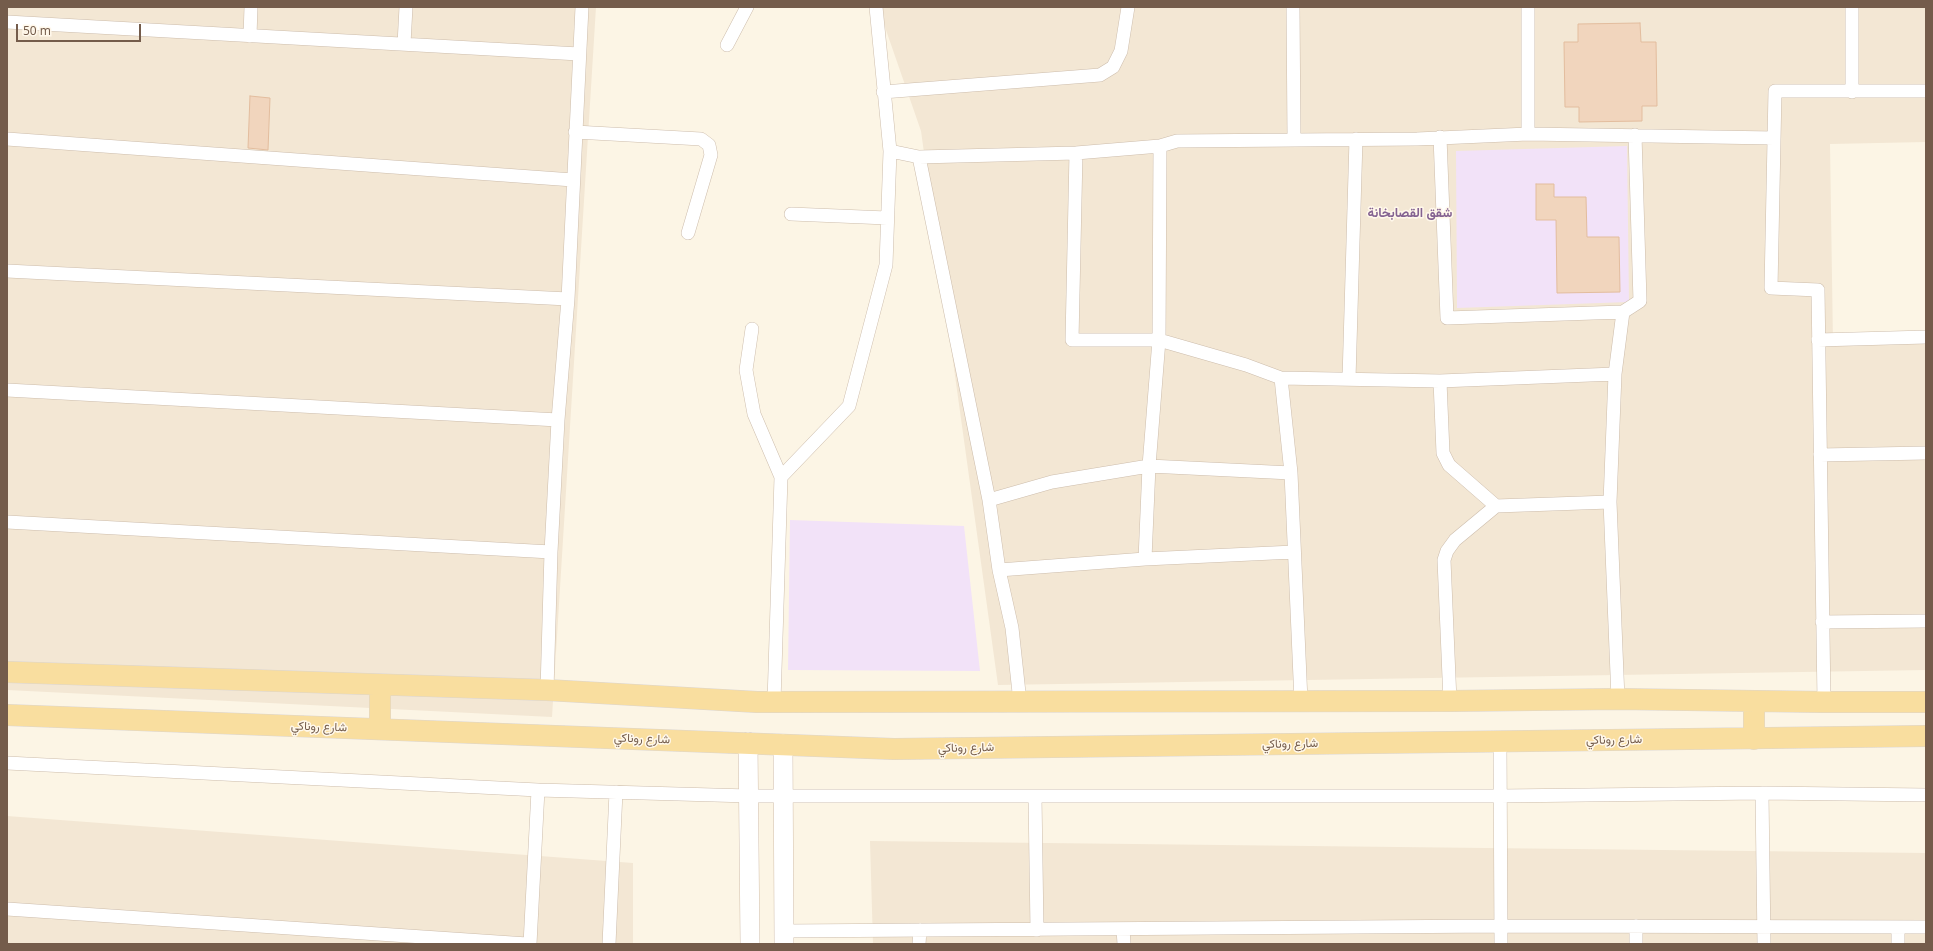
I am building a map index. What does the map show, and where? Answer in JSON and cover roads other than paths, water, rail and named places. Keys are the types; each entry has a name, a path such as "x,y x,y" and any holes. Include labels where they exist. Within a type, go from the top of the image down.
{"main road":[{"path":"7,672 547,690 774,702 1450,701 1618,699 1926,702"},
{"path":"380,685 380,729"},
{"path":"1754,701 1754,739"},
{"name":"شارع روناكي","path":"7,715 902,748 1926,736"},
{"path":"748,742 750,944"},
{"path":"783,744 784,938"}],"street":[{"path":"250,36 251,7"},
{"path":"404,44 406,7"},
{"path":"547,690 551,552 558,420 568,298 582,7"},
{"path":"727,45 747,7"},
{"path":"781,477 849,406 886,265 890,151 883,92 876,7"},
{"path":"883,92 1100,75 1113,67 1121,51 1128,7"},
{"path":"1293,7 1294,139"},
{"path":"1528,7 1528,134"},
{"path":"1852,7 1852,92"},
{"path":"7,22 580,54"},
{"path":"1824,702 1818,290 1771,288 1775,91 1926,91"},
{"path":"575,132 701,139 709,145 711,155 688,233"},
{"path":"890,151 919,157 1076,153 1160,146 1177,141 1294,139 1417,140 1440,137 1528,134 1774,138"},
{"path":"1440,137 1447,318 1623,312 1640,301 1635,135"},
{"path":"7,139 573,180"},
{"path":"1349,379 1356,139"},
{"path":"1145,559 1149,466 1159,340 1160,146"},
{"path":"1076,153 1072,340 1159,340 1246,365 1281,378 1440,380 1616,374"},
{"path":"919,157 988,500 999,570 1012,628 1020,702"},
{"path":"791,214 887,218"},
{"path":"7,271 568,298"},
{"path":"1618,699 1610,502 1616,374 1623,312"},
{"path":"752,329 746,370 754,414 781,477 774,702"},
{"path":"1818,340 1926,337"},
{"path":"1281,378 1290,473 1301,701"},
{"path":"1440,380 1443,453 1450,465 1496,506"},
{"path":"7,390 558,420"},
{"path":"1820,455 1926,453"},
{"path":"988,500 1052,482 1149,466 1290,473"},
{"path":"1450,701 1444,560 1447,551 1455,540 1496,506 1610,502"},
{"path":"7,522 551,552"},
{"path":"999,570 1145,559 1294,552"},
{"path":"1822,622 1926,621"},
{"path":"1500,741 1501,944"},
{"path":"7,763 538,790 749,796 1500,796 1762,793 1926,795"},
{"path":"7,909 528,944 538,790"},
{"path":"609,944 616,792"},
{"path":"1762,793 1764,944"},
{"path":"1035,796 1037,930"},
{"path":"784,938 920,930 1501,926 1926,927"},
{"path":"1636,926 1636,944"},
{"path":"1898,927 1898,944"},
{"path":"1123,929 1124,944"},
{"path":"919,944 920,930"}],"district":[{"name":"شقق القصابخانة","path":"1410,213"}]}
